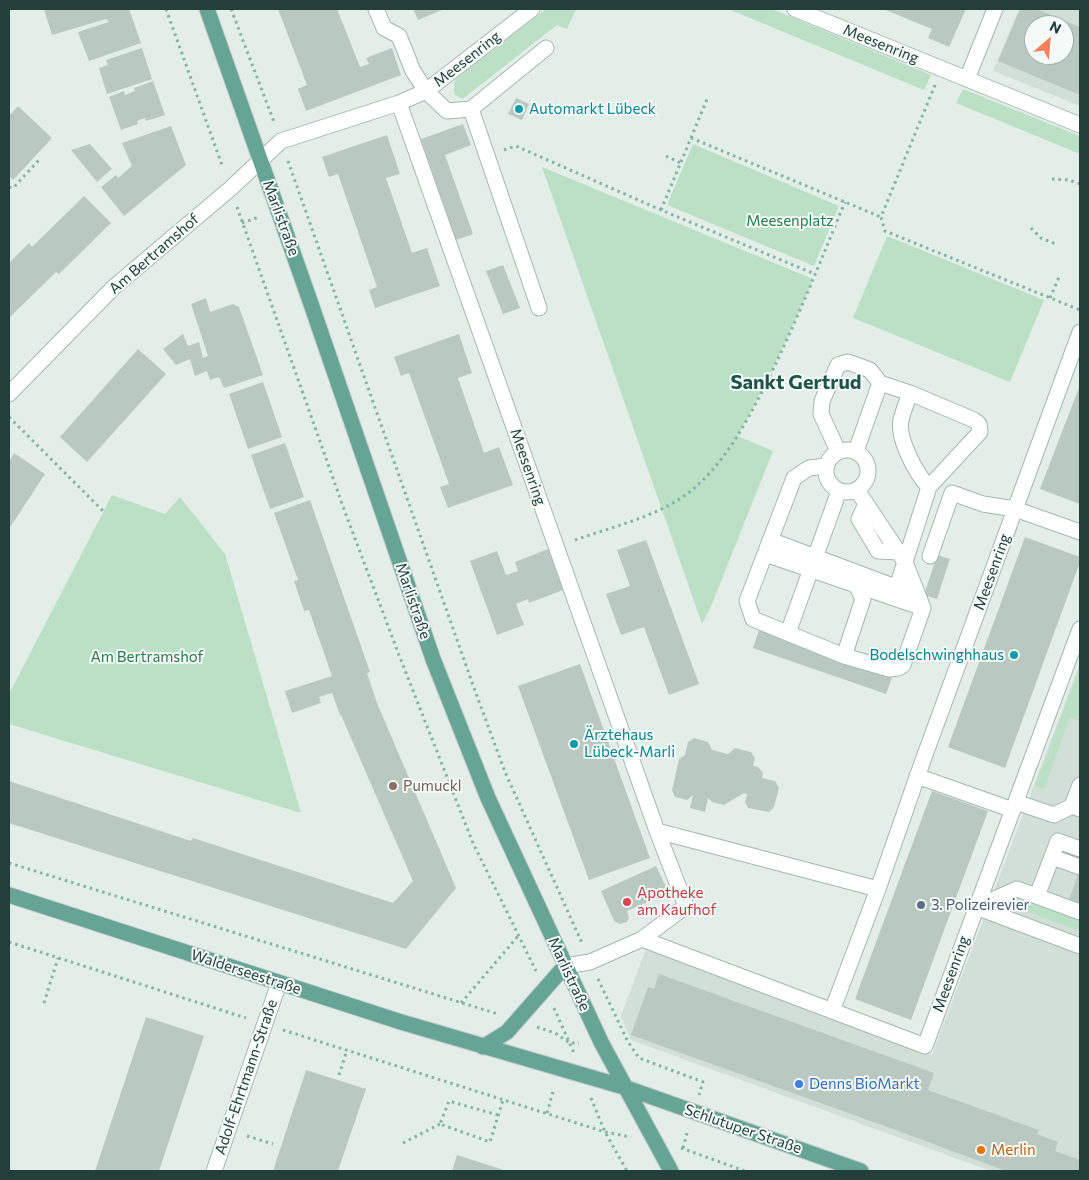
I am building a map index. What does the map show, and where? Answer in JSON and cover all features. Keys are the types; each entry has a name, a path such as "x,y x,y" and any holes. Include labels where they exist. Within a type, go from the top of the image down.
{"main road":[{"name":"Marlistraße","path":"207,9 433,659 488,798 601,1042 671,1171"},
{"name":"Walderseestraße","path":"9,895 483,1047 624,1087"},
{"path":"483,1047 507,1032 565,966"},
{"name":"Schlutuper Straße","path":"624,1087 861,1171"}],"street":[{"path":"376,9 384,28 399,36 413,71 426,91 448,111 471,109 546,48"},
{"name":"Meesenring","path":"260,160 281,141 399,103 426,91 532,9"},
{"name":"Meesenring","path":"795,9 1080,125"},
{"path":"967,78 995,9"},
{"name":"Meesenring","path":"399,103 657,831 686,906 642,939 590,962 565,966"},
{"path":"471,109 539,308"},
{"name":"Am Bertramshof","path":"9,394 114,287 230,189 260,160"},
{"name":"Meesenring","path":"832,1011 1080,332"},
{"path":"838,451 822,414 822,400 838,365 848,362 870,370 880,383 910,393 974,420 979,424 980,432 929,487 902,557 897,587"},
{"path":"856,451 880,383"},
{"path":"910,393 901,422 905,447 923,481 929,487"},
{"path":"846,449 856,451 864,458 868,466 868,475 864,484 857,490 839,491 831,485 826,476 826,466 831,457 838,451 846,449"},
{"path":"826,466 809,468 794,478 746,601 753,619 844,656 888,669 898,668 903,664 920,601 902,557 857,490"},
{"path":"930,556 952,493 952,477 944,470"},
{"path":"788,633 839,491"},
{"path":"952,493 983,504 1015,509 1080,532"},
{"path":"768,547 813,563 897,587 920,601"},
{"path":"813,563 856,585 920,601"},
{"path":"844,656 863,599 856,585"},
{"name":"Meesenring","path":"642,939 924,1046 1080,629"},
{"path":"917,776 1015,806 1054,814 1076,808 1080,785"},
{"path":"657,831 878,889"},
{"path":"1037,896 1058,841 1080,849"},
{"path":"1052,857 1080,867"},
{"path":"976,907 1017,889 1080,912"},
{"path":"976,907 1080,946"},
{"name":"Adolf-Ehrtmann-Straße","path":"214,1171 279,983"}],"path":[{"path":"231,9 281,141 401,485 505,772 628,1042 639,1058 703,1082"},
{"path":"942,69 881,217 886,231 1080,310"},
{"path":"661,210 708,97"},
{"path":"691,138 881,217"},
{"path":"488,157 516,146 661,210 815,274"},
{"path":"666,156 681,163"},
{"path":"9,187 13,188 39,160"},
{"path":"1052,179 1069,180 1080,184"},
{"path":"556,548 648,514 678,500 700,483 716,465 738,436 760,396 793,327 845,202"},
{"path":"1031,228 1041,238 1056,244"},
{"path":"1050,298 1059,277"},
{"path":"9,863 518,1020 555,1033 570,1043 473,843 345,512 292,361"},
{"path":"9,416 104,512"},
{"path":"460,1003 519,935"},
{"path":"9,942 605,1132 627,1171"},
{"path":"44,1003 58,958"},
{"path":"339,1075 347,1050"},
{"path":"440,1124 490,1142 503,1100"},
{"path":"403,1143 440,1124 450,1101 498,1116"},
{"path":"227,1129 273,1144"},
{"path":"687,1134 683,1148 745,1171"}],"shaded area":[{"path":"1019,9 1080,9 1080,106 993,71"},
{"path":"1080,663 1080,1171 991,1171 631,1040 621,1016 646,949 932,1055"}],"green space":[{"path":"546,9 576,9 567,29 557,25 465,97 462,99 454,94 454,83 457,78"},
{"path":"728,9 772,9 931,75 924,90"},
{"path":"963,89 1080,136 1080,154 956,103"},
{"name":"Meesenplatz","path":"693,144 839,206 814,266 667,205"},
{"path":"542,167 813,279 777,359 738,436 773,451 710,609 702,624"},
{"path":"887,236 1044,300 1010,382 853,318"},
{"name":"Am Bertramshof","path":"112,495 165,514 180,497 225,554 301,813 9,724 9,694"},
{"path":"1080,667 1080,721 1070,717 1044,789 1035,786"},
{"path":"1022,898 1080,920 1080,931 1012,906"}],"building":[{"path":"44,9 129,9 141,43 89,61 78,32 109,22 106,19 52,35"},
{"path":"278,9 337,9 360,67 369,64 366,58 392,48 401,75 306,111 298,89 307,85"},
{"path":"413,9 444,9 418,20"},
{"path":"883,9 966,9 949,47 928,38 932,29"},
{"path":"1020,9 1036,9 1051,15 1024,15 1024,65 1074,65 1074,25 1080,27 1080,95 998,61"},
{"path":"142,48 152,79 107,94 99,68 108,65 106,60"},
{"path":"153,81 165,115 146,121 145,118 137,121 138,124 121,130 109,97 124,91 125,95 135,91 134,88"},
{"name":"Automarkt Lübeck","path":"516,98 529,104 522,120 508,114"},
{"path":"18,106 52,138 13,180 9,176 9,116"},
{"path":"463,124 471,145 445,155 473,234 456,240 421,139"},
{"path":"171,126 186,165 124,216 101,187 116,175 118,178 132,166 122,143"},
{"path":"387,135 400,174 386,178 412,253 427,248 440,286 375,308 369,290 377,287 338,174 329,177 322,157"},
{"path":"90,144 112,169 97,182 71,150"},
{"path":"84,196 111,223 59,274 56,272 9,318 9,263 29,243 32,247"},
{"path":"503,265 520,308 503,314 486,271"},
{"path":"206,298 210,312 233,304 239,307 263,375 224,388 219,377 210,380 207,371 195,376 190,359 176,365 163,349 183,334 188,346 199,342 203,358 208,356 191,304"},
{"path":"459,334 472,373 458,378 484,453 499,447 513,485 448,508 440,487 449,484 409,373 401,376 394,357"},
{"path":"138,349 166,374 87,462 60,437"},
{"path":"263,382 282,437 248,449 229,394"},
{"path":"1080,385 1080,504 1040,489"},
{"path":"285,443 304,497 270,509 251,455"},
{"path":"14,453 45,474 9,529 9,462"},
{"path":"310,500 370,672 367,673 377,703 456,888 406,949 9,823 9,781 191,841 193,838 393,903 413,881 332,693 319,697 321,703 292,713 285,691 332,676 309,610 304,611 294,581 298,580 274,513"},
{"name":"Bodelschwinghhaus","path":"1025,537 1080,557 1080,562 1005,768 948,747"},
{"path":"646,540 699,684 669,695 644,627 621,635 606,594 630,586 617,550"},
{"path":"548,549 563,590 529,603 528,599 516,604 524,625 497,635 470,561 497,551 506,575 518,571 515,562"},
{"path":"937,555 950,559 937,599 924,595"},
{"path":"759,630 892,678 886,694 753,648"},
{"name":"Ärztehaus Lübeck-Marli","path":"580,664 650,858 589,880 518,686"},
{"path":"694,738 708,742 712,750 728,754 735,748 751,752 755,758 753,766 758,767 763,773 762,778 775,781 779,788 774,807 769,812 748,808 745,802 747,794 744,793 724,805 712,802 708,798 705,812 690,808 693,795 687,800 675,797 672,790 679,759 685,755 688,742"},
{"name":"3. Polizeirevier","path":"932,791 988,811 911,1020 855,999"},
{"name":"Apotheke am Kaufhof","path":"656,866 669,893 627,911 629,917 627,922 620,924 614,921 601,891"},
{"path":"1080,869 1080,905 1069,900"},
{"path":"659,974 934,1073 928,1090 1039,1130 1037,1134 1058,1142 1055,1151 1080,1160 1080,1171 1006,1171 631,1035 648,987 654,989"},
{"path":"146,1017 204,1036 159,1171 95,1171"},
{"path":"306,1070 366,1089 338,1171 273,1171"},
{"path":"457,1155 507,1171 452,1171"}],"place":[{"name":"Automarkt Lübeck","path":"519,109"},
{"name":"Bodelschwinghhaus","path":"1014,655"},
{"name":"Ärztehaus Lübeck-Marli","path":"574,744"},
{"name":"Pumuckl","path":"393,786"},
{"name":"Apotheke am Kaufhof","path":"627,902"},
{"name":"3. Polizeirevier","path":"921,905"},
{"name":"Denns BioMarkt","path":"799,1084"},
{"name":"Merlin","path":"981,1150"}],"district":[{"name":"Sankt Gertrud","path":"796,382"}]}
